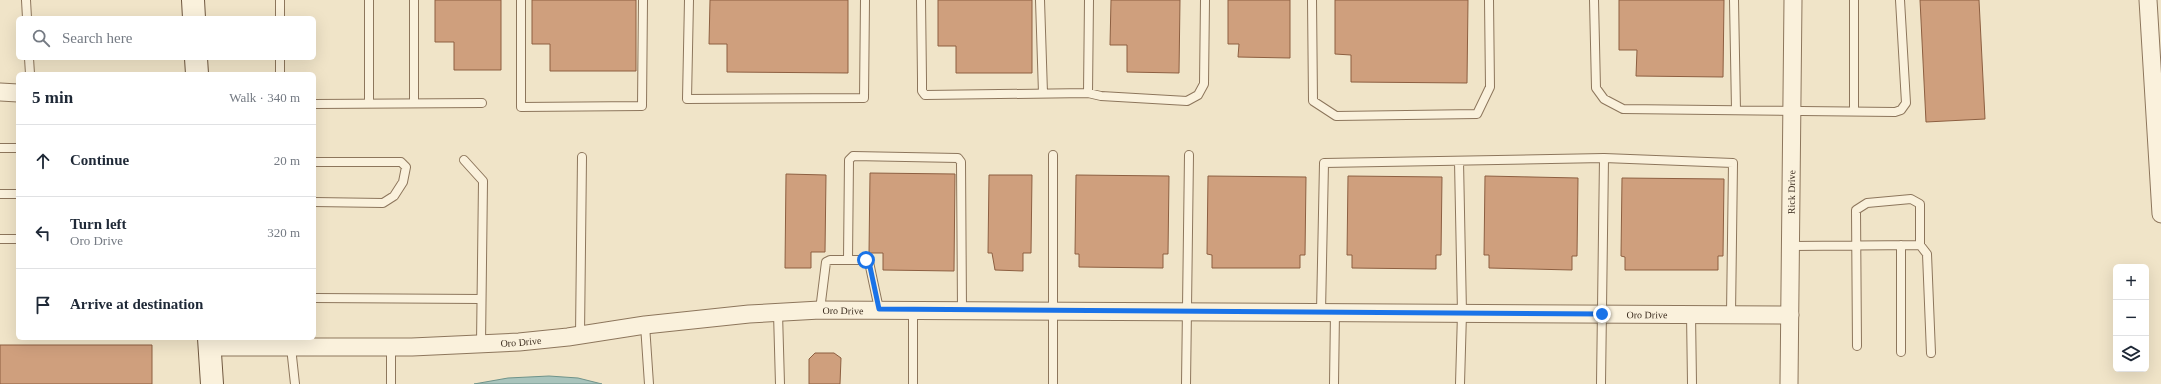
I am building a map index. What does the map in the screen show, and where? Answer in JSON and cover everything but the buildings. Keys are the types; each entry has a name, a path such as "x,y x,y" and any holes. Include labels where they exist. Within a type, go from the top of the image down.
{"main road":[{"path":"193,0 194,16"},
{"path":"196,60 197,72"},
{"path":"210,342 212,384"}],"street":[{"name":"Rick Drive","path":"1789,384 1794,0"},
{"path":"2148,0 2156,45 2161,214"},
{"path":"0,92 16,93"},
{"name":"Oro Drive","path":"210,342 391,346 481,344 519,342 580,335 645,325 820,310 879,309 1790,315"}],"lane":[{"path":"26,0 27,16"},
{"path":"280,0 280,16"},
{"path":"369,0 369,103"},
{"path":"414,0 414,103"},
{"path":"521,0 520,107 642,106 643,0"},
{"path":"689,0 687,99 864,98 865,0"},
{"path":"921,0 922,91 926,95 1088,93 1101,96 1187,101 1198,95 1204,84 1205,0"},
{"path":"1040,0 1042,93"},
{"path":"1088,93 1089,0"},
{"path":"1312,0 1313,101 1336,116 1477,114 1490,87 1489,0"},
{"path":"1594,0 1596,88 1604,99 1623,109 1895,112 1901,110 1906,103 1900,0"},
{"path":"1734,0 1736,110"},
{"path":"1854,0 1854,111"},
{"path":"29,60 30,72"},
{"path":"280,60 280,72"},
{"path":"316,104 482,103"},
{"path":"0,148 16,148"},
{"path":"1186,384 1189,154"},
{"path":"1053,155 1053,384"},
{"path":"848,260 849,160 853,156 958,158 961,162 962,310"},
{"path":"580,335 582,157"},
{"path":"1601,384 1604,158"},
{"path":"1334,384 1328,312 1324,164 1604,158 1733,163 1731,314"},
{"path":"464,160 483,181 481,344"},
{"path":"1459,161 1462,313 1460,384"},
{"path":"316,162 401,162 406,167 403,182 394,196 383,203 316,202"},
{"path":"0,194 16,194"},
{"path":"1857,346 1856,210 1867,203 1911,199 1920,204 1920,245 1927,254 1931,354"},
{"path":"0,239 16,239"},
{"path":"1901,245 1901,352"},
{"path":"1791,246 1920,245"},
{"path":"820,310 826,262 830,260 866,260 869,262 879,309"},
{"path":"316,298 481,299"},
{"path":"913,310 913,384"},
{"path":"778,313 780,384"},
{"path":"1691,314 1692,383"},
{"path":"645,325 650,384"},
{"path":"290,343 295,384"},
{"path":"391,346 391,384"}],"water":[{"path":"549,376 578,378 602,384 474,384 508,378"}],"route":[{"path":"866,260 869,262 879,309 1602,314"}]}
